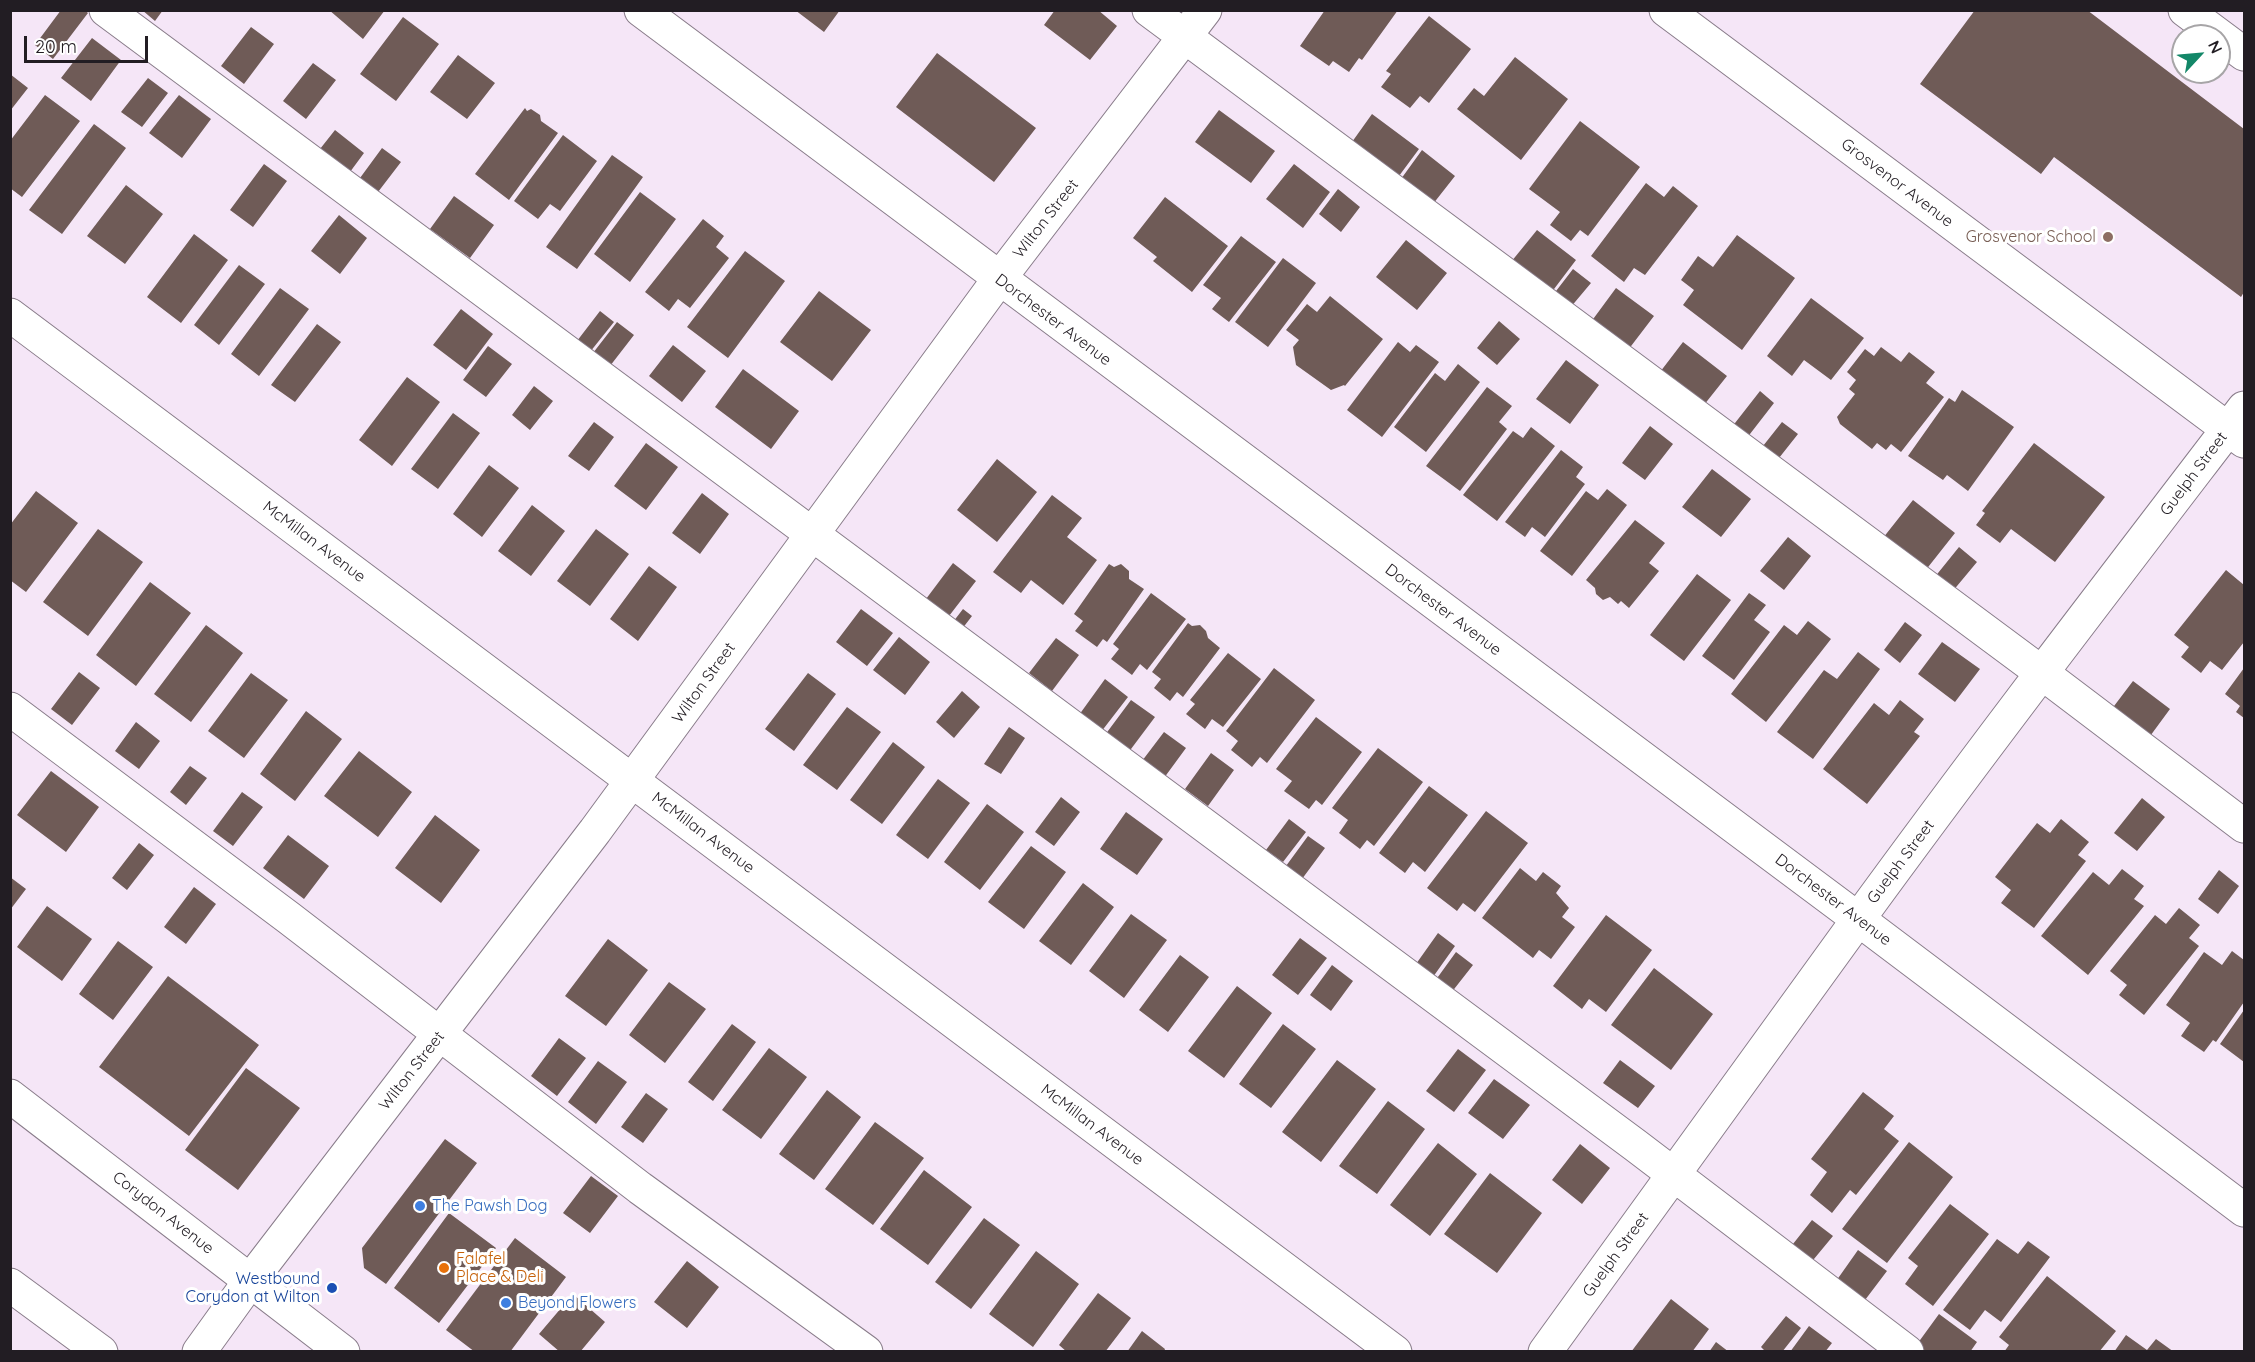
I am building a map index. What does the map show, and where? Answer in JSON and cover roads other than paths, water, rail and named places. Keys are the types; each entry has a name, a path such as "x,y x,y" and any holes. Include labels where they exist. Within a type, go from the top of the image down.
{"street":[{"path":"106,10 813,533 1675,1176 1907,1352"},
{"name":"Dorchester Avenue","path":"640,10 2244,1210"},
{"path":"1149,10 2042,673 2244,826"},
{"name":"Wilton Street","path":"199,1352 250,1281 595,831 999,279 1205,10"},
{"name":"Grosvenor Avenue","path":"1666,10 2239,426"},
{"path":"2185,10 2244,54"},
{"name":"McMillan Avenue","path":"10,315 1395,1352"},
{"name":"Guelph Street","path":"1545,1352 1675,1176 1858,919 2042,673 2239,426"},
{"path":"10,709 249,887 640,1188 866,1352"},
{"name":"Corydon Avenue","path":"13,1103 343,1352"},
{"path":"10,1285 101,1352"}],"place":[{"name":"Grosvenor School","path":"2108,237"},
{"name":"The Pawsh Dog","path":"420,1206"},
{"name":"Falafel Place & Deli","path":"444,1268"},
{"name":"Westbound Corydon at Wilton","path":"332,1288"},
{"name":"Beyond Flowers","path":"506,1303"}]}
